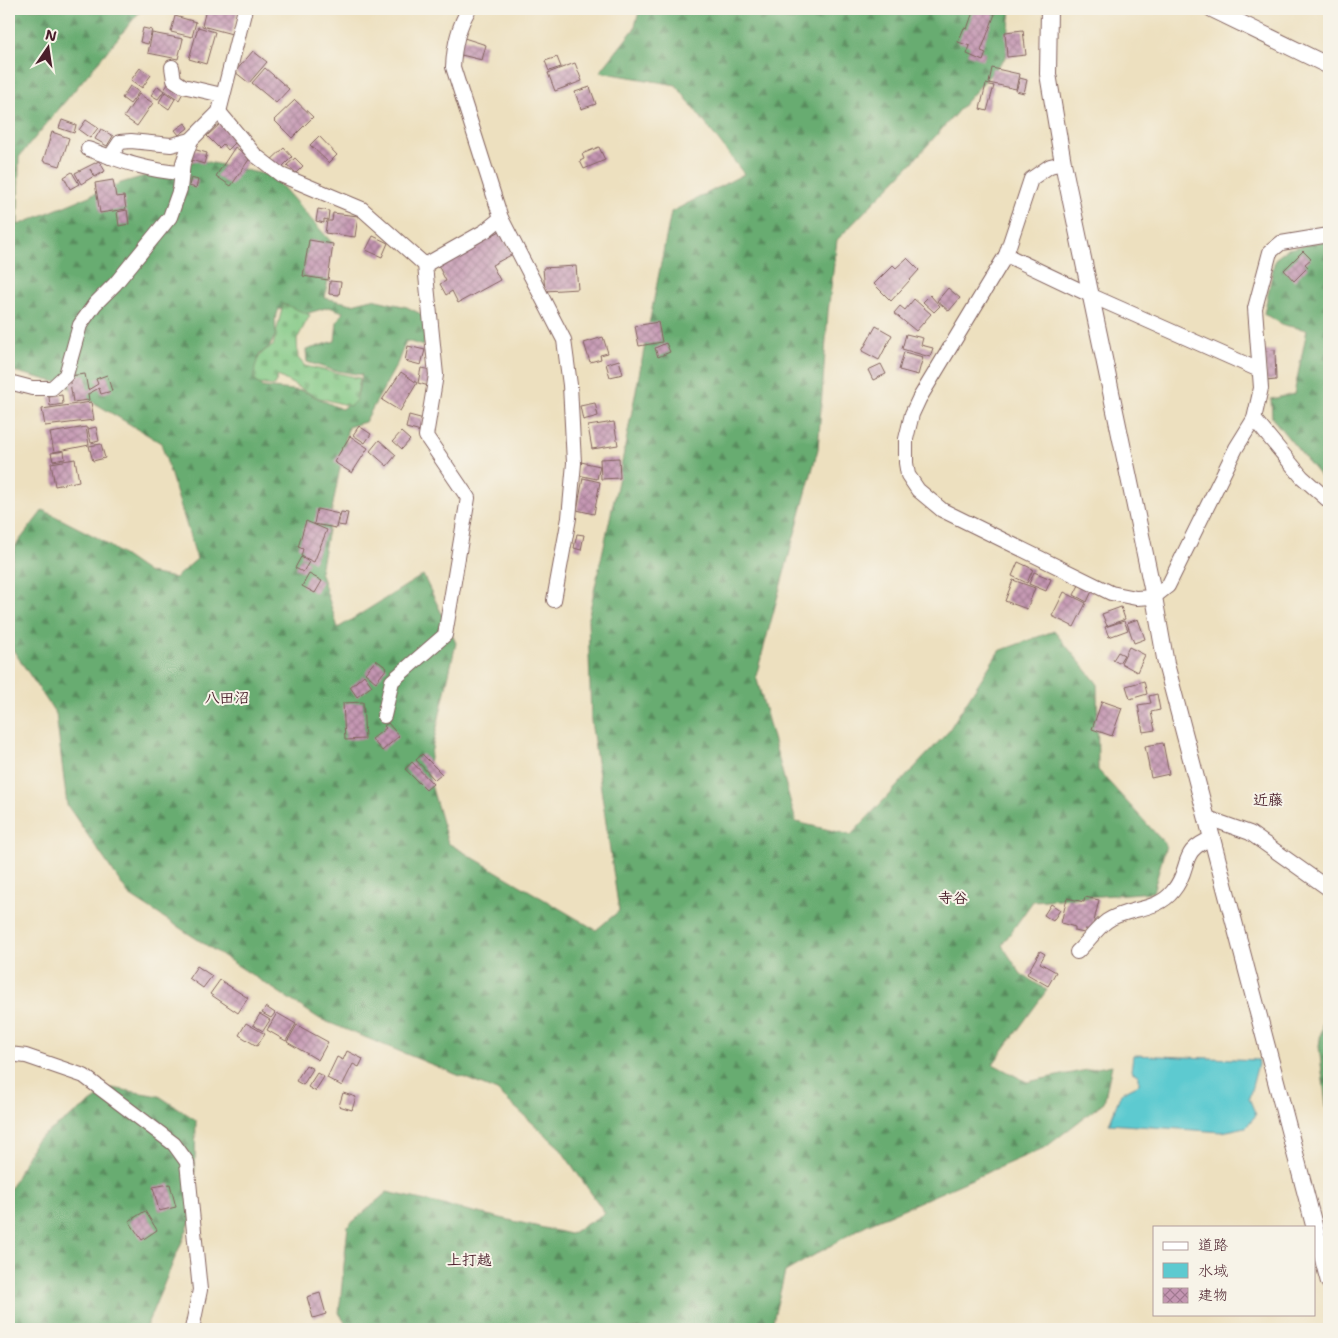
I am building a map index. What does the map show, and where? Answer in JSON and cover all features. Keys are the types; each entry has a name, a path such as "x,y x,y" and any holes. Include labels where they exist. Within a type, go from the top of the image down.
{"street":[{"path":"9,382 32,388 52,388 66,375 80,325 95,304 115,284 170,217 180,189 182,162 191,140 219,112 245,9"},
{"path":"468,9 460,24 454,48 453,66 501,218 564,340 570,385 574,463 569,518 554,600"},
{"path":"1049,9 1048,74 1063,163 1154,597 1166,664 1314,1226"},
{"path":"1212,9 1329,66"},
{"path":"172,67 174,80 183,86 222,95"},
{"path":"219,112 255,155 280,175 362,209 425,265 436,375 426,436 468,498 445,635 392,681 384,716"},
{"path":"110,157 120,142 171,145 191,140"},
{"path":"88,149 156,170 182,173"},
{"path":"1063,163 1050,166 1030,179 1006,255 919,399 906,439 906,463 908,475 918,490 942,510 1111,593 1136,598 1154,597 1168,586 1236,448 1254,419 1261,388 1255,308 1270,252 1281,244 1329,234"},
{"path":"425,265 485,231 501,218"},
{"path":"1006,255 1092,296 1259,370"},
{"path":"1254,419 1302,477 1329,501"},
{"path":"1208,818 1250,833 1329,889"},
{"path":"1077,952 1106,922 1163,901 1174,891 1183,874 1189,854 1197,843 1213,838"},
{"path":"9,1054 26,1056 84,1076 174,1144 187,1162 200,1290 192,1329"},
{"path":"1316,1232 1329,1282"}],"green space":[{"path":"9,9 142,9 19,157 18,225 121,183 199,160 273,176 333,244 309,240 303,276 328,280 325,298 352,304 372,299 407,307 425,316 424,346 406,341 397,364 365,422 348,427 320,571 338,628 423,575 456,643 427,771 448,843 596,930 619,911 591,721 588,619 620,472 671,212 744,174 676,85 600,72 634,29 640,9 1011,9 1006,57 909,166 837,240 828,312 818,449 756,676 796,822 851,835 947,733 999,651 1054,631 1097,683 1098,770 1166,845 1153,892 1033,901 1002,945 1021,974 1047,990 993,1064 1027,1082 1112,1065 1104,1102 1046,1147 866,1225 785,1272 771,1329 349,1329 339,1313 348,1226 387,1192 570,1234 605,1213 559,1147 497,1091 320,1019 129,895 67,805 56,714 9,644 9,575 16,545 43,510 98,538 149,573 175,578 197,559 161,443 63,384 9,370","holes":["329,307 343,312 337,322 335,341 306,350 307,362 332,370 362,375 356,400 341,409 303,391 262,387 254,378 259,355 270,346 276,334 275,319 279,309 305,314"]},
{"path":"1329,240 1329,487 1272,418 1271,399 1294,394 1307,330 1284,325 1264,314 1275,259 1288,249"},
{"path":"283,304 310,315 297,339 298,358 305,366 360,378 356,400 350,406 316,397 278,376 274,386 258,384 254,378 258,359 264,351 273,346"},
{"path":"1329,978 1329,1130 1319,1046"},
{"path":"112,1088 159,1096 196,1120 194,1213 145,1329 9,1329 9,1191 35,1141"}],"water":[{"path":"1133,1055 1259,1060 1249,1098 1256,1115 1246,1127 1222,1132 1109,1124 1121,1093 1139,1084 1139,1076 1131,1071"}],"building":[{"path":"206,9 238,9 232,34 202,26"},
{"path":"974,9 982,9 995,14 981,51 986,53 983,61 967,54 970,46 958,42 964,28 967,29"},
{"path":"175,16 196,22 192,37 171,32"},
{"path":"198,27 215,32 206,64 189,59"},
{"path":"143,28 152,30 148,44 140,42"},
{"path":"1023,30 1026,55 1007,57 1005,32"},
{"path":"152,33 183,39 178,59 148,53"},
{"path":"461,37 486,45 482,60 457,54"},
{"path":"253,51 267,62 249,83 235,72"},
{"path":"557,57 561,67 549,71 545,61"},
{"path":"575,63 582,81 555,91 548,73"},
{"path":"140,68 151,75 142,88 131,80"},
{"path":"265,68 289,89 276,103 252,83"},
{"path":"992,68 1019,74 1016,89 989,83"},
{"path":"1020,78 1027,80 1024,93 1016,91"},
{"path":"170,81 184,91 179,100 164,90"},
{"path":"986,84 994,86 987,111 980,109"},
{"path":"130,86 139,92 130,104 122,98"},
{"path":"158,86 164,91 158,99 151,95"},
{"path":"590,87 596,104 581,109 575,92"},
{"path":"165,92 175,99 169,109 159,102"},
{"path":"139,94 153,103 137,126 124,117"},
{"path":"295,100 313,117 292,138 274,120"},
{"path":"62,120 76,125 74,133 59,128"},
{"path":"86,120 98,128 90,138 79,130"},
{"path":"185,123 188,128 179,135 175,130"},
{"path":"221,123 238,140 228,150 223,144 219,148 207,136"},
{"path":"101,129 113,136 107,146 95,139"},
{"path":"52,132 69,138 60,166 43,161"},
{"path":"319,136 337,155 329,163 310,145"},
{"path":"235,147 250,158 231,186 216,176"},
{"path":"599,147 605,160 584,169 580,161 584,159 582,154"},
{"path":"284,148 292,157 278,171 269,162"},
{"path":"193,149 207,153 204,164 191,160"},
{"path":"295,158 303,166 296,173 287,165"},
{"path":"99,161 105,171 95,177 90,169 94,176 81,184 75,173"},
{"path":"72,172 79,184 70,189 64,177"},
{"path":"191,178 198,180 196,188 189,186"},
{"path":"113,180 116,197 124,196 126,209 100,213 95,183"},
{"path":"318,209 329,211 328,220 324,219 324,223 316,221"},
{"path":"127,210 129,224 119,226 117,212"},
{"path":"333,213 358,216 355,237 325,233 327,221 332,221"},
{"path":"500,231 513,254 492,265 500,280 458,303 452,291 446,295 440,284 446,281 438,265"},
{"path":"373,236 388,243 382,257 366,250"},
{"path":"309,240 333,244 328,280 303,276"},
{"path":"1303,251 1311,259 1305,264 1308,267 1294,281 1284,270"},
{"path":"907,258 919,270 891,301 874,284 893,265 896,268"},
{"path":"576,266 578,289 545,291 543,268"},
{"path":"330,281 341,282 339,295 329,294"},
{"path":"948,288 960,298 949,311 937,301"},
{"path":"930,295 940,306 934,312 923,302"},
{"path":"914,299 931,314 916,331 894,313 900,306 905,310"},
{"path":"658,322 662,342 639,346 635,326"},
{"path":"876,326 892,335 879,360 862,351"},
{"path":"906,334 923,338 921,345 933,348 930,357 902,349"},
{"path":"603,337 608,353 600,355 601,359 590,362 584,343"},
{"path":"666,343 670,352 658,357 655,348"},
{"path":"408,346 425,350 421,365 405,361"},
{"path":"1275,350 1276,380 1266,381 1264,351"},
{"path":"904,352 923,357 918,375 899,370"},
{"path":"619,360 623,374 610,377 606,364"},
{"path":"881,364 886,374 873,380 868,370"},
{"path":"421,368 432,370 429,386 418,383"},
{"path":"401,372 417,383 400,411 382,400"},
{"path":"85,374 88,390 98,384 96,379 107,375 112,391 101,394 99,388 88,394 89,400 73,402 69,376"},
{"path":"62,395 63,404 50,406 49,397"},
{"path":"91,402 94,420 45,426 42,409"},
{"path":"595,403 598,416 583,420 580,406"},
{"path":"409,415 424,419 421,432 406,428"},
{"path":"614,422 618,445 592,449 588,426"},
{"path":"359,426 371,434 365,443 353,435"},
{"path":"86,427 89,445 54,452 50,433"},
{"path":"96,427 99,441 91,443 88,429"},
{"path":"401,432 410,440 402,449 393,441"},
{"path":"350,436 368,448 352,473 334,462"},
{"path":"379,440 396,455 387,466 370,451"},
{"path":"101,444 105,458 93,461 89,446"},
{"path":"64,451 65,459 53,461 51,453"},
{"path":"619,458 620,478 601,479 600,459"},
{"path":"75,459 79,481 55,486 51,463"},
{"path":"581,462 600,466 597,479 578,475"},
{"path":"583,478 600,482 594,514 577,510"},
{"path":"317,509 339,514 336,528 314,524"},
{"path":"341,512 348,513 345,526 338,525"},
{"path":"306,521 327,530 314,562 301,556 303,549 298,547"},
{"path":"577,534 584,535 581,550 574,548"},
{"path":"301,557 309,562 303,572 295,568"},
{"path":"1018,562 1033,569 1027,583 1012,576"},
{"path":"1034,572 1051,579 1046,591 1029,584"},
{"path":"309,574 322,581 315,593 302,586"},
{"path":"1013,580 1035,588 1027,609 1005,601"},
{"path":"1079,585 1092,591 1087,602 1074,595"},
{"path":"1064,592 1086,603 1074,627 1052,616"},
{"path":"1121,607 1125,619 1107,626 1102,614"},
{"path":"1138,619 1145,639 1134,643 1127,623"},
{"path":"1124,621 1128,630 1109,637 1105,627"},
{"path":"1129,647 1145,655 1137,672 1121,663"},
{"path":"1118,652 1124,655 1119,663 1113,660"},
{"path":"376,660 387,668 376,682 365,673"},
{"path":"364,675 372,686 357,697 350,687"},
{"path":"1144,681 1147,694 1130,699 1126,686"},
{"path":"1157,694 1160,710 1151,712 1155,730 1143,732 1138,705 1151,703 1149,696"},
{"path":"1102,701 1122,708 1112,736 1092,729"},
{"path":"363,702 365,739 345,740 343,703"},
{"path":"388,723 399,736 382,751 372,739 386,728 384,726"},
{"path":"1163,743 1169,774 1151,778 1145,746"},
{"path":"422,754 442,774 435,780 416,760"},
{"path":"412,762 433,784 426,790 405,769"},
{"path":"1085,897 1099,900 1092,930 1085,929 1084,933 1075,931 1075,927 1061,923 1067,898 1084,902"},
{"path":"1051,904 1060,910 1053,921 1044,915"},
{"path":"1040,951 1045,954 1040,963 1056,972 1048,986 1027,974"},
{"path":"197,966 212,976 203,988 189,978"},
{"path":"220,980 248,998 238,1013 210,994"},
{"path":"266,1007 275,1013 271,1018 262,1013"},
{"path":"277,1013 296,1024 286,1041 267,1030"},
{"path":"260,1014 270,1020 263,1031 253,1025"},
{"path":"246,1023 265,1034 257,1046 239,1035"},
{"path":"297,1025 328,1042 318,1060 287,1042"},
{"path":"347,1051 363,1059 359,1067 353,1064 342,1086 327,1078 337,1057 343,1060"},
{"path":"306,1065 313,1069 303,1085 296,1081"},
{"path":"317,1073 324,1077 315,1091 308,1087"},
{"path":"343,1093 356,1097 352,1110 339,1106"},
{"path":"170,1184 176,1207 159,1211 153,1187"},
{"path":"145,1211 157,1230 142,1240 129,1221"},
{"path":"320,1293 326,1314 313,1318 307,1297"}],"district":[{"name":"八田沼","path":"227,698"},
{"name":"近藤","path":"1268,800"},
{"name":"寺谷","path":"953,898"},
{"name":"上打越","path":"469,1260"}]}
